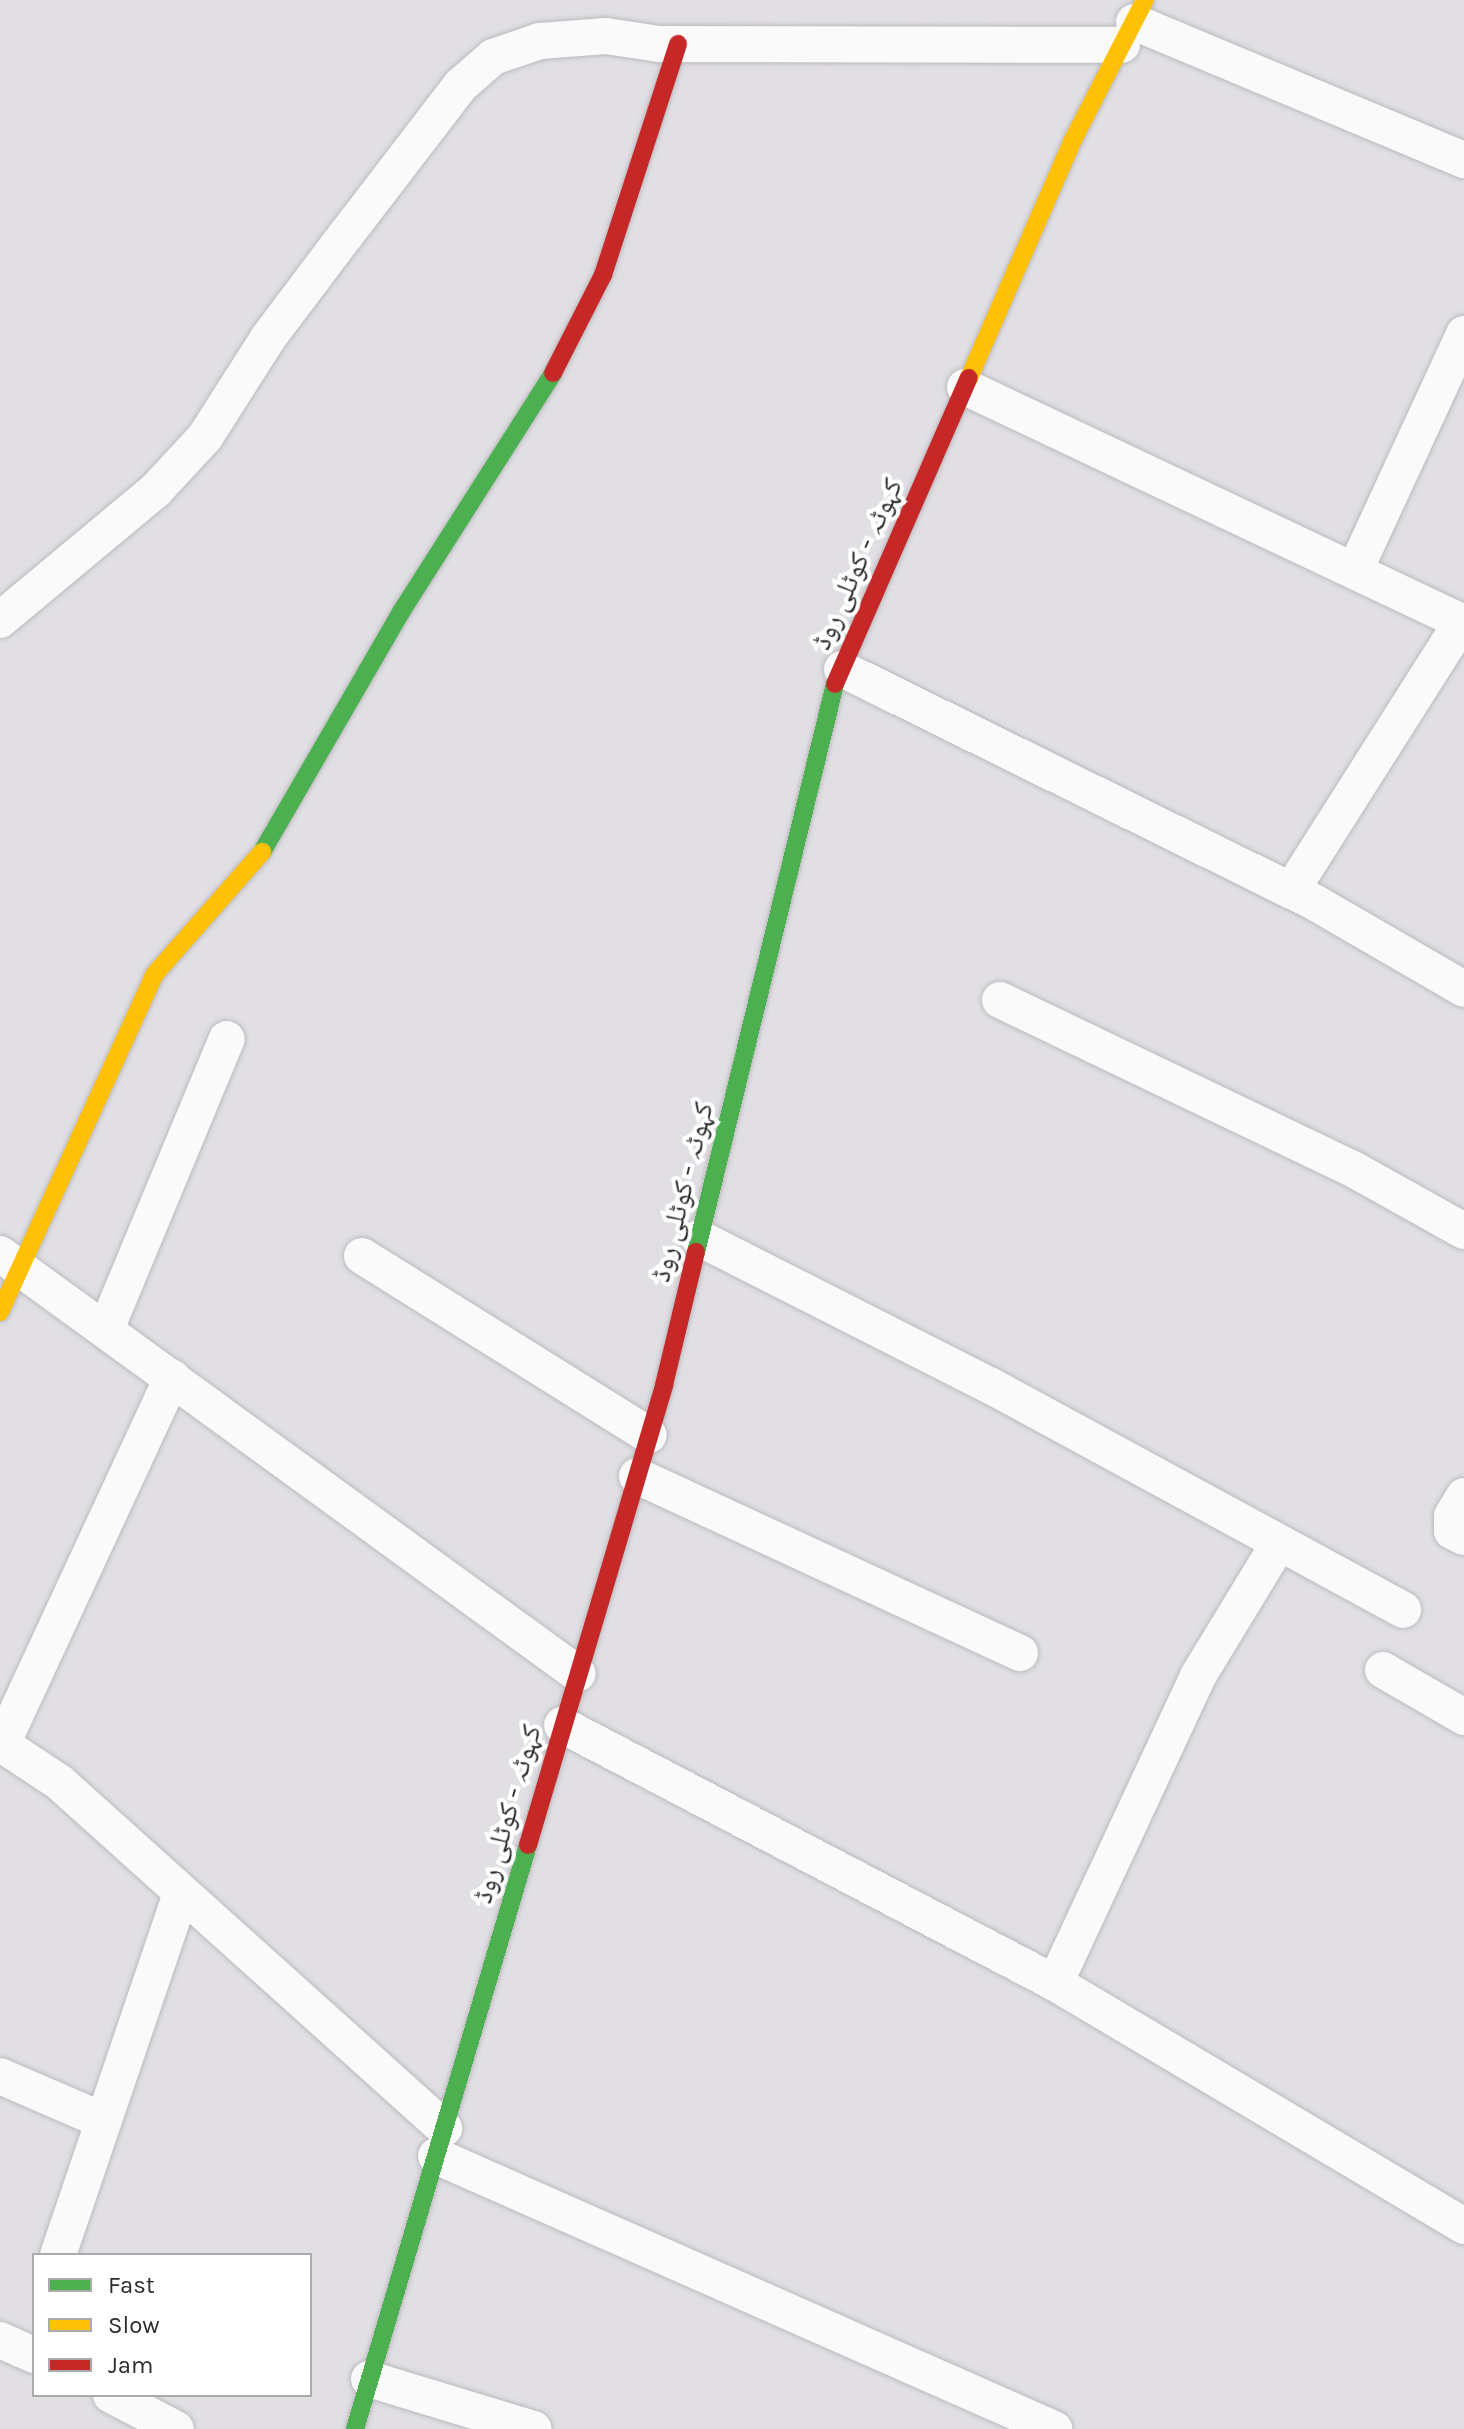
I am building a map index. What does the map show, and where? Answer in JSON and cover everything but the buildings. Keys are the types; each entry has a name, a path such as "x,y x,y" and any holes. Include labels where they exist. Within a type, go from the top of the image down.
{"main road":[{"name":"کہوٹہ - کوٹلی روڈ","path":"355,2429 649,1435 842,669 1074,138 1133,22"},
{"path":"0,1312 11,1262 154,975 264,850 401,612 574,340 603,275 678,44"}],"street":[{"path":"0,620 155,491 205,437 268,338 461,85 493,57 540,41 606,36 678,44 1133,22 1464,160"},
{"path":"1355,570 1464,334"},
{"path":"965,387 1463,622 1291,891"},
{"path":"842,669 1291,891 1464,989"},
{"path":"1000,1000 1353,1169 1464,1231"},
{"path":"106,1329 227,1039"},
{"path":"699,1238 1403,1610"},
{"path":"362,1256 649,1435"},
{"path":"11,1262 578,1674"},
{"path":"172,1377 1,1744 59,1782 181,1893 440,2142 1054,2429"},
{"path":"637,1476 1020,1653"},
{"path":"1464,1496 1452,1516 1452,1531 1464,1537"},
{"path":"1055,1983 1198,1676 1279,1543"},
{"path":"1383,1670 1464,1717"},
{"path":"562,1725 1055,1983 1464,2226"},
{"path":"59,2253 181,1893"},
{"path":"0,2076 104,2121"},
{"path":"369,2379 534,2429"},
{"path":"115,2397 176,2429"}],"traffic: fast":[{"path":"262,852 401,612 553,373"},
{"path":"696,1252 835,684"},
{"path":"355,2429 528,1845"}],"traffic: slow":[{"path":"969,378 1074,138 1145,0"},
{"path":"0,1312 154,975 262,852"}],"traffic: jam":[{"path":"553,373 603,275 678,44"},
{"path":"835,684 969,378"},
{"path":"528,1845 664,1385 696,1252"}]}
